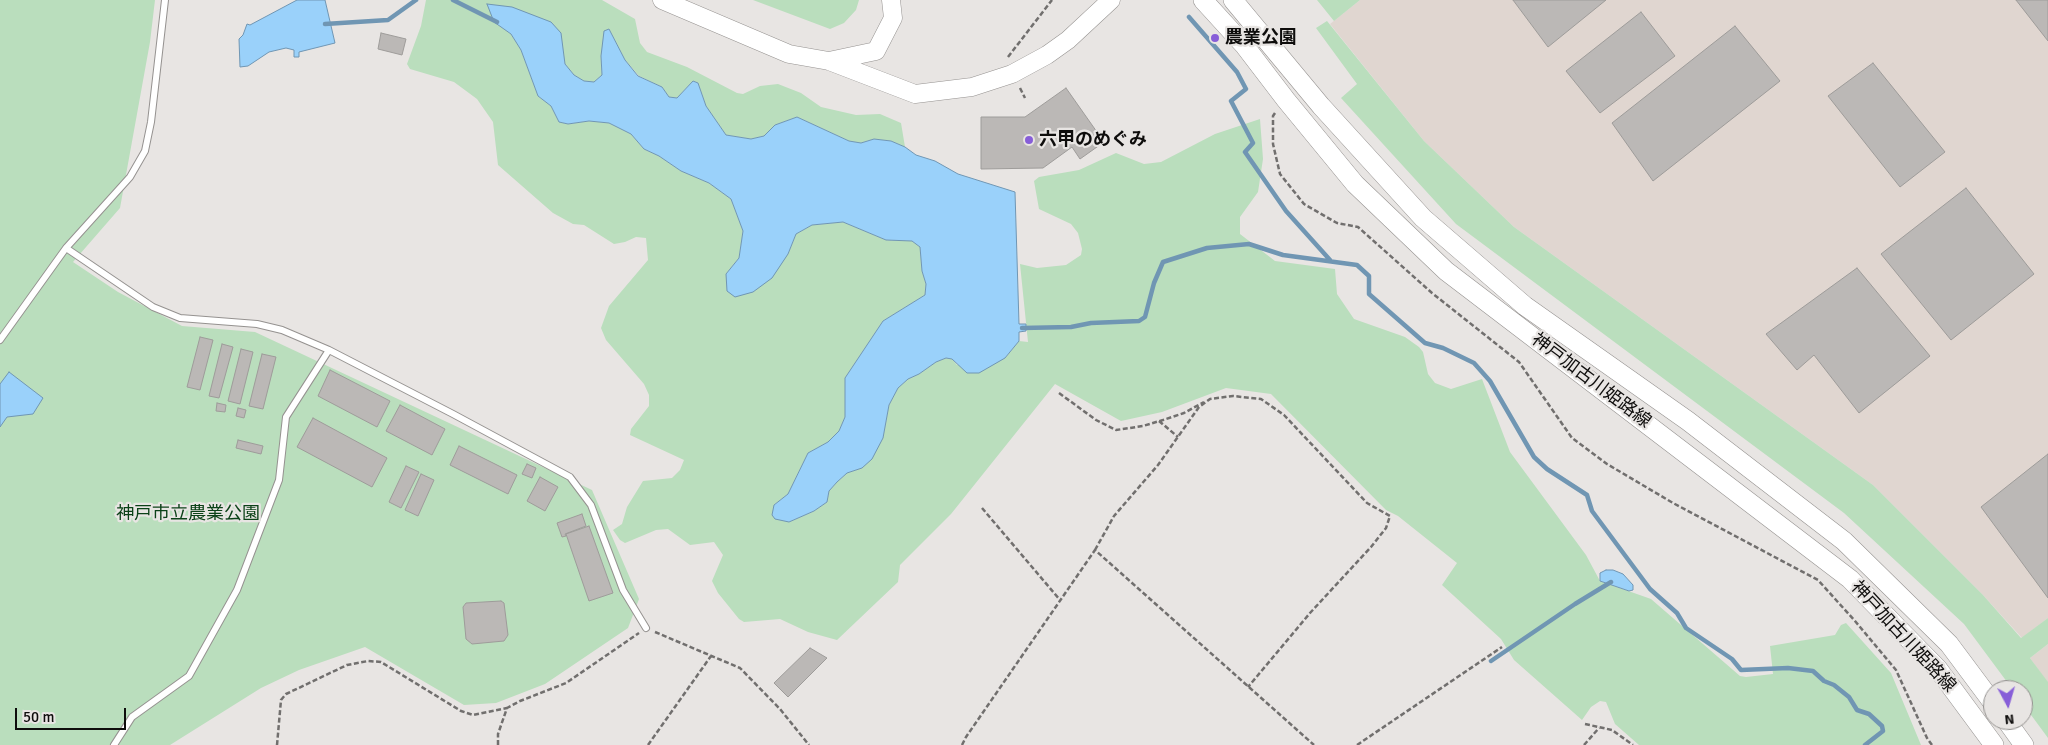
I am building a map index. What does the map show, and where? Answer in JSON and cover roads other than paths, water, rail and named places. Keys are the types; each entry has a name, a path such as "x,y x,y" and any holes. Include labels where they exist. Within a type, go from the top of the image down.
{"main road":[{"name":"神戸加古川姫路線","path":"1203,0 1244,45 1286,100 1355,184 1446,271 1850,579 1938,669 1994,745"},
{"name":"神戸加古川姫路線","path":"1233,0 1320,106 1423,218 1525,306 1688,421 1844,541 1949,644 1983,690"},
{"path":"2013,730 2024,745"}],"street":[{"path":"662,0 789,54 829,62 914,94 972,87 1012,74 1048,55 1068,40 1111,0"},
{"path":"882,82 876,51 893,18 891,0"},
{"path":"829,62 876,51"}],"lane":[{"path":"0,340 66,248 130,177 145,151 151,122 165,0"},
{"path":"66,248 153,307 180,318 257,324 282,330 329,350 570,477 591,505 624,590 646,628"},
{"path":"114,745 132,717 189,676 237,590 279,480 286,417 329,350"}],"water":[{"path":"297,0 325,0 335,43 299,52 299,57 294,57 294,50 286,48 269,52 248,66 240,67 239,39 243,35 247,24 250,25"},
{"path":"487,4 512,7 551,22 561,33 565,64 574,75 584,81 594,82 602,75 601,56 604,31 609,29 625,60 638,76 662,87 669,97 677,98 693,81 698,83 706,106 726,135 751,139 764,136 775,125 797,117 849,141 861,143 874,139 891,141 905,147 916,155 935,161 958,174 1015,192 1019,324 1026,324 1026,331 1019,332 1019,341 1005,358 979,373 967,373 952,359 946,358 908,379 898,388 889,405 883,438 872,459 862,468 847,473 829,491 827,502 814,511 789,522 775,519 772,515 774,505 788,494 808,453 828,442 839,431 845,417 845,378 883,321 925,295 926,284 922,271 920,247 912,241 886,240 843,222 812,225 796,234 788,254 772,278 753,292 735,297 727,291 726,274 739,258 743,231 731,199 709,183 681,171 659,156 644,149 631,134 609,123 589,121 568,124 559,122 551,106 538,96 521,50 511,34 494,22"},
{"path":"9,372 43,398 33,414 7,417 0,427 0,384"},
{"path":"1606,570 1613,570 1623,574 1633,585 1633,590 1629,591 1600,581 1600,573"}],"waterway":[{"path":"325,24 388,20 416,0"},
{"path":"453,0 497,22"},
{"path":"1189,17 1237,72 1246,89 1231,101 1253,143 1245,152 1286,211 1330,260"},
{"path":"1022,328 1071,327 1091,323 1139,321 1145,317 1154,283 1163,262 1207,248 1249,244 1283,255 1357,265 1369,276 1369,294 1425,343 1443,348 1474,363 1490,381 1534,457 1547,469 1587,495 1592,511 1650,589 1677,613 1686,628 1732,659 1741,670 1788,668 1813,671 1824,681 1834,685 1849,697 1857,710 1869,714 1882,726 1883,731 1865,745"},
{"path":"1491,661 1611,582"}],"place":[{"name":"農業公園","path":"1215,38"},
{"name":"六甲のめぐみ","path":"1029,140"}],"park label":[{"name":"神戸市立農業公園","path":"188,514"}]}
